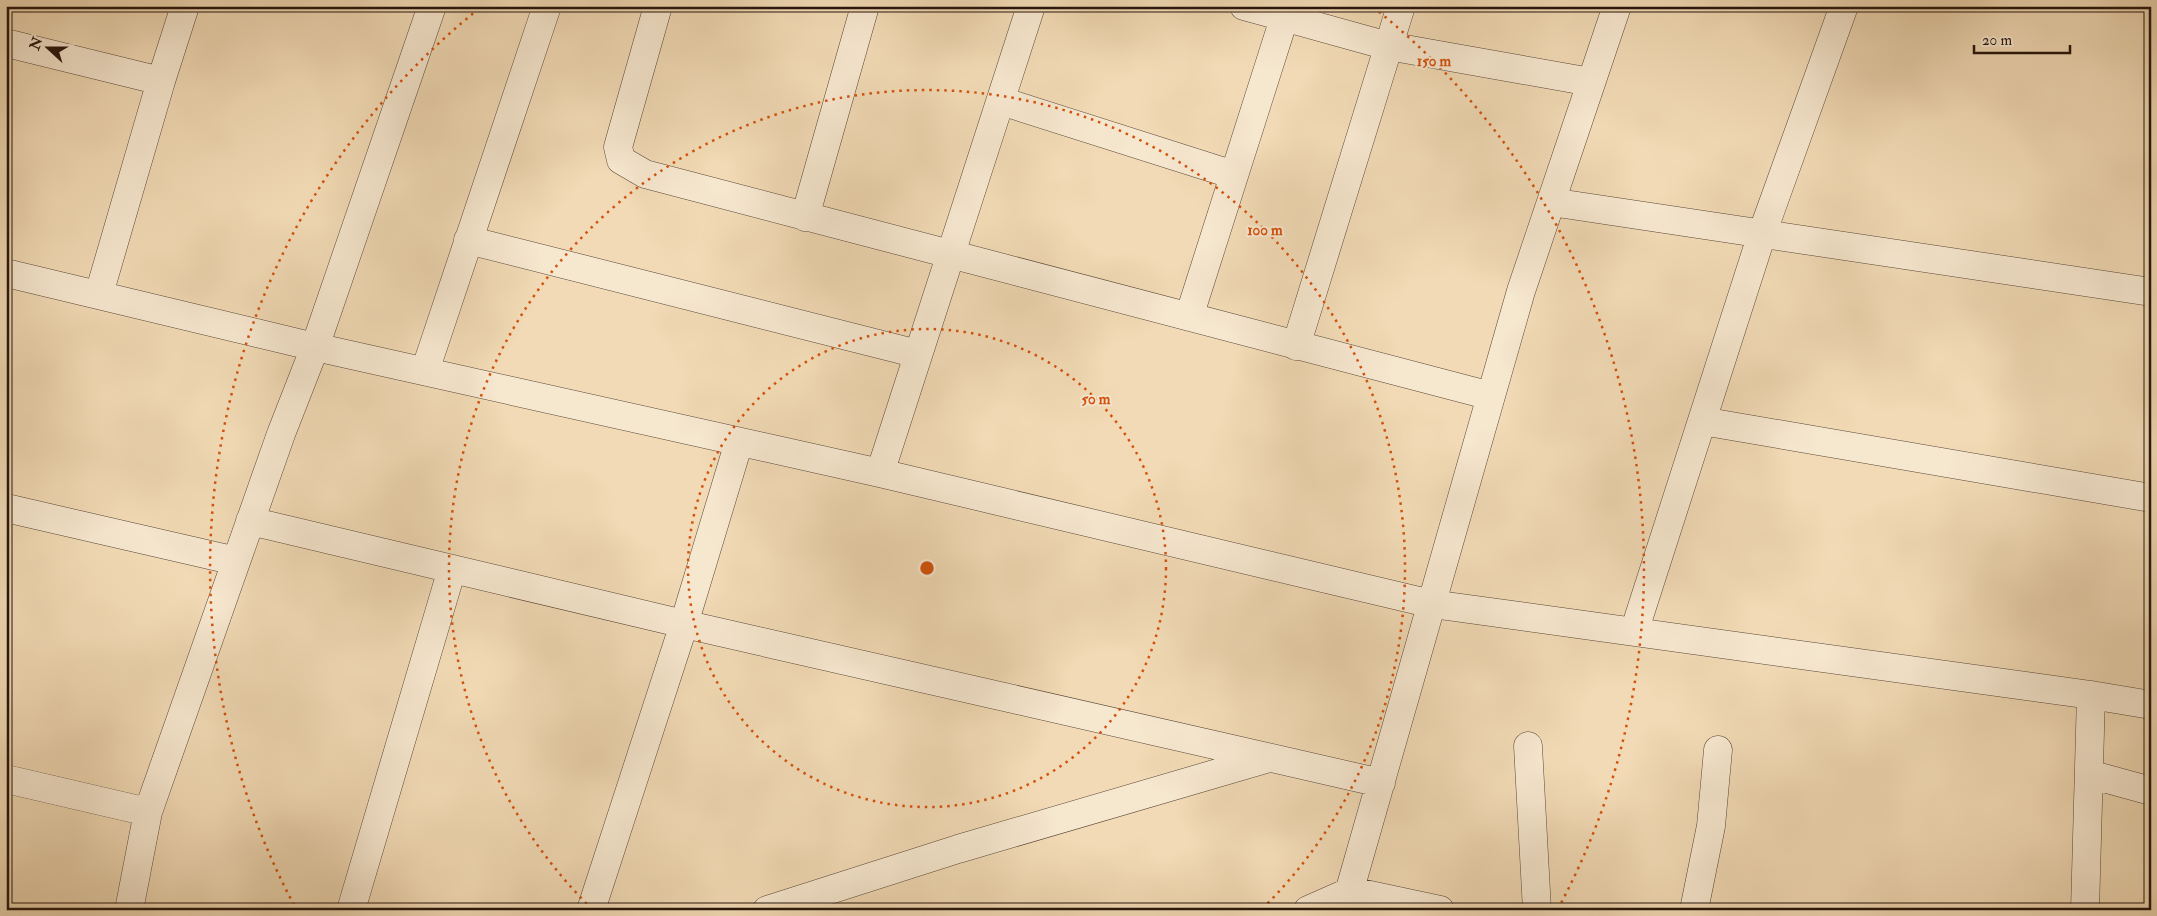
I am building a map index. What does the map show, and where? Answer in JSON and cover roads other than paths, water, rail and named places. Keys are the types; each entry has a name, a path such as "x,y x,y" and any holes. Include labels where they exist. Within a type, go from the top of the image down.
{"street":[{"path":"99,294 161,81 185,6"},
{"path":"129,910 148,812 250,521 315,346 432,6"},
{"path":"424,371 547,6"},
{"path":"658,6 618,147 620,160 645,174 1491,396"},
{"path":"805,217 865,6"},
{"path":"880,473 1031,6"},
{"path":"1244,6 1286,11 1388,46 1591,82"},
{"path":"1296,346 1401,6"},
{"path":"1348,900 1521,291 1617,6"},
{"path":"1634,632 1762,234 1844,6"},
{"path":"1189,317 1286,11"},
{"path":"6,43 161,81"},
{"path":"1001,101 1234,175"},
{"path":"1551,202 2151,292"},
{"path":"468,240 918,354"},
{"path":"6,273 424,371 880,473 1432,604 2091,695 2151,705"},
{"path":"1702,421 2151,498"},
{"path":"591,910 684,624 739,442"},
{"path":"8,516 236,561"},
{"path":"250,521 684,624 1381,783"},
{"path":"350,910 452,569"},
{"path":"2086,910 2091,695"},
{"path":"1528,746 1537,910"},
{"path":"1694,910 1711,826 1718,750"},
{"path":"767,910 958,849 1270,757"},
{"path":"2089,774 2151,791"},
{"path":"6,780 148,812"},
{"path":"1308,910 1348,900 1440,910"}]}
